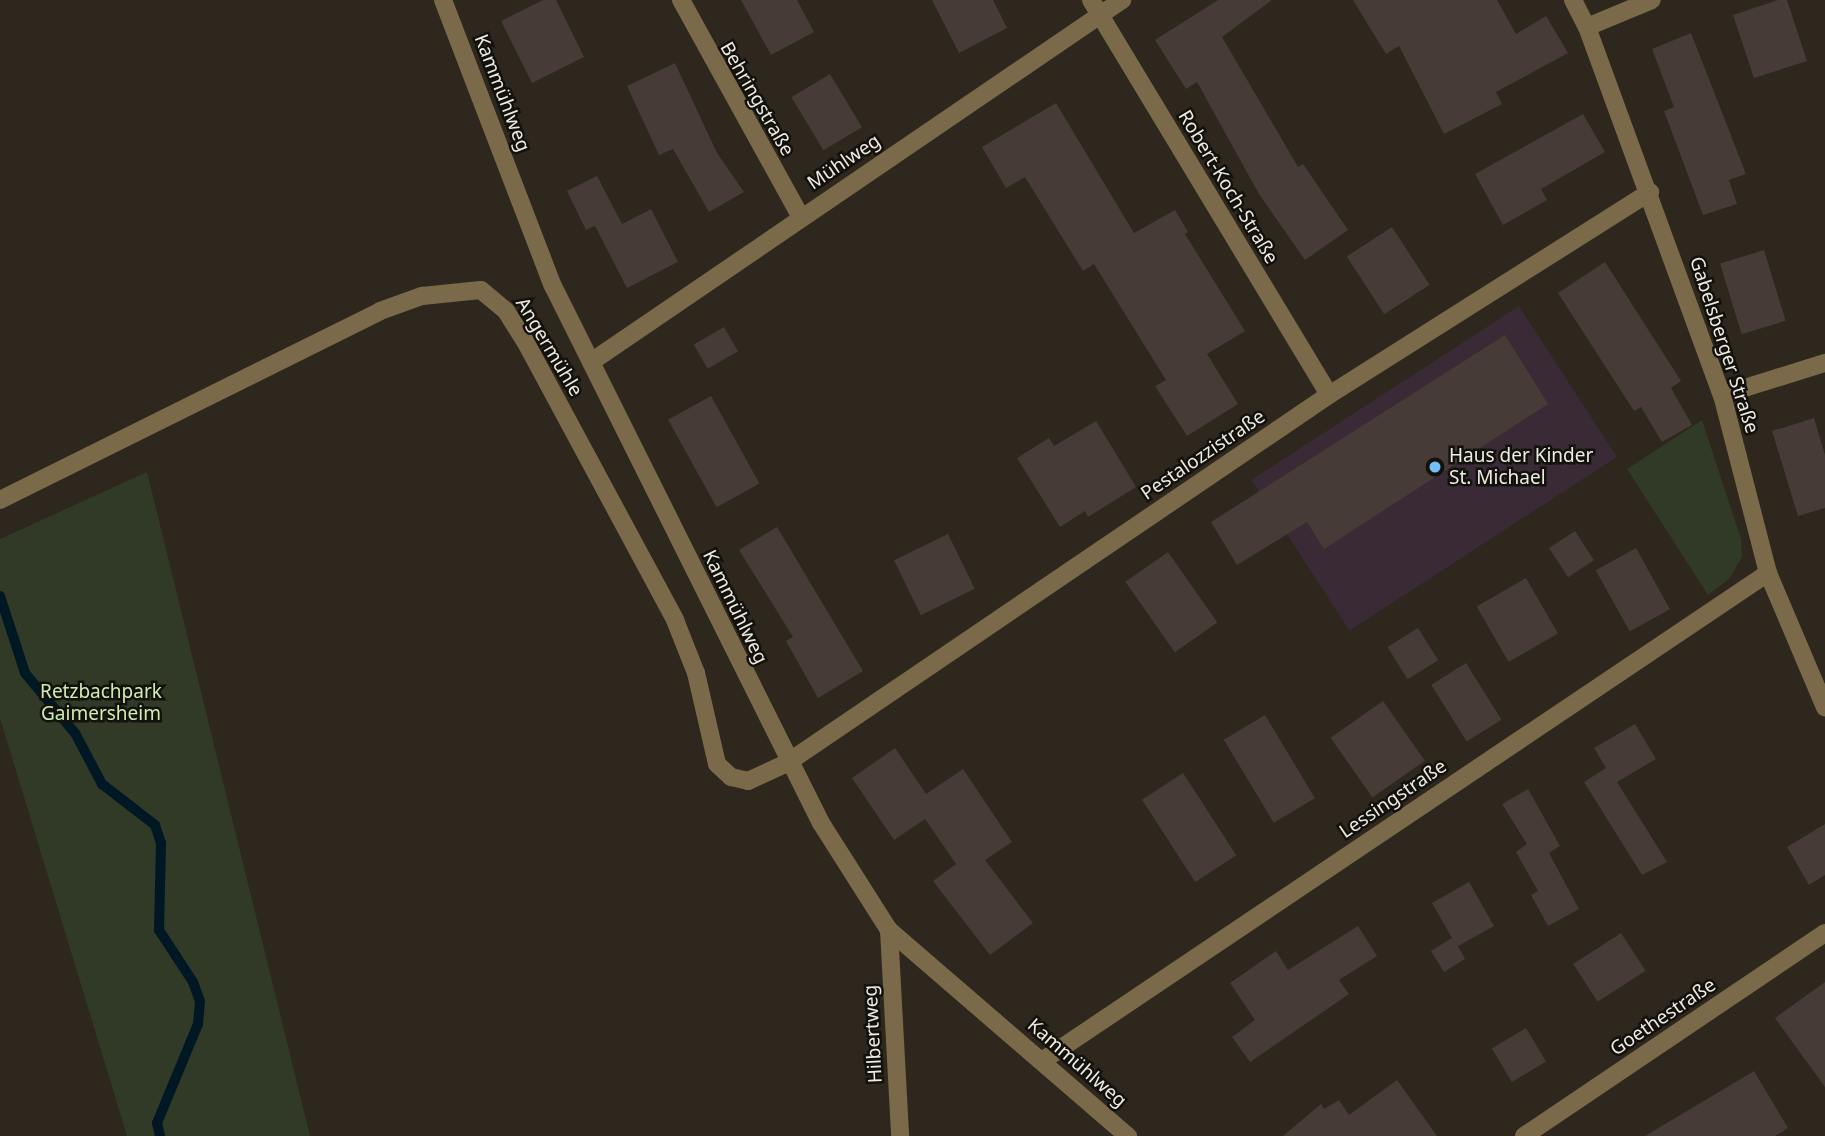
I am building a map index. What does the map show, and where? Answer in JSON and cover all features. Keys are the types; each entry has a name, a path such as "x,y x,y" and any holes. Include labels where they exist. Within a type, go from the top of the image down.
{"street":[{"name":"Kammühlweg","path":"443,0 553,286 787,762 889,930 1128,1136"},
{"name":"Behringstraße","path":"681,0 699,39 801,217"},
{"name":"Mühlweg","path":"592,362 1095,8 1122,0"},
{"name":"Gabelsberger Straße","path":"1573,0 1587,27 1650,192 1721,395 1768,573 1825,707"},
{"path":"1587,27 1651,0"},
{"name":"Robert-Koch-Straße","path":"1095,8 1329,395"},
{"name":"Pestalozzistraße","path":"787,762 1329,395 1650,192"},
{"name":"Angermühle","path":"0,500 380,311 422,296 481,290 506,311 525,341 675,620 696,673 717,764 731,777 748,781 787,762"},
{"path":"1721,395 1825,363"},
{"name":"Lessingstraße","path":"1042,1061 1768,573"},
{"name":"Hilbertweg","path":"889,930 900,1136"},
{"name":"Goethestraße","path":"1524,1136 1825,933"}],"shaded area":[{"name":"Haus der Kinder St. Michael","path":"1519,306 1617,457 1349,631 1251,480"}],"green space":[{"path":"1702,420 1741,539 1742,557 1729,579 1708,595 1627,469"},
{"name":"Retzbachpark Gaimersheim","path":"147,472 310,1136 127,1136 0,718 0,539"}],"building":[{"path":"543,0 556,0 584,57 532,83 501,21"},
{"path":"741,0 797,0 814,32 771,55"},
{"path":"932,0 993,0 1007,28 959,53"},
{"path":"1218,0 1272,0 1222,37 1298,167 1303,164 1348,230 1305,260 1259,194 1197,82 1186,89 1155,40"},
{"path":"1353,0 1497,0 1516,34 1546,16 1568,53 1496,92 1502,104 1444,134 1399,46 1386,54"},
{"path":"1778,0 1787,0 1807,61 1754,78 1733,15"},
{"path":"1691,33 1746,174 1729,180 1737,204 1703,215 1664,111 1674,107 1652,49"},
{"path":"675,63 717,153 744,192 709,212 673,149 659,155 627,86"},
{"path":"830,74 862,127 823,150 791,97"},
{"path":"1056,103 1134,233 1175,210 1188,232 1185,234 1245,331 1207,354 1238,404 1187,436 1155,386 1166,380 1094,264 1083,271 1025,177 1006,188 982,147"},
{"path":"1583,114 1605,152 1541,189 1547,200 1503,225 1475,174"},
{"path":"597,176 622,224 651,209 678,262 627,288 595,226 586,230 567,191"},
{"path":"1392,227 1430,285 1384,314 1347,256"},
{"path":"1764,250 1786,321 1742,334 1720,263"},
{"path":"1605,262 1681,381 1671,388 1692,425 1662,442 1641,407 1634,411 1558,293"},
{"path":"724,327 738,351 708,369 694,344"},
{"name":"Haus der Kinder St. Michael","path":"1505,335 1548,404 1324,549 1307,522 1237,565 1211,522"},
{"path":"711,396 759,483 717,507 668,420"},
{"path":"1814,418 1825,455 1825,508 1798,516 1772,431"},
{"path":"1096,421 1136,487 1088,517 1085,511 1060,527 1017,458 1049,438 1054,446"},
{"path":"777,527 863,671 818,698 786,641 793,637 739,550"},
{"path":"1575,531 1594,560 1568,577 1549,548"},
{"path":"948,534 975,589 921,615 894,560"},
{"path":"1636,548 1670,609 1630,632 1596,570"},
{"path":"1168,552 1217,622 1175,652 1125,582"},
{"path":"1526,578 1558,633 1509,662 1477,606"},
{"path":"1418,628 1438,660 1408,679 1387,647"},
{"path":"1466,663 1502,720 1467,742 1431,685"},
{"path":"1383,701 1425,761 1372,798 1331,738"},
{"path":"1265,715 1315,798 1274,823 1224,740"},
{"path":"1635,724 1656,759 1617,782 1667,862 1642,875 1584,782 1606,768 1594,748"},
{"path":"895,748 926,794 963,769 1012,842 985,860 1033,923 990,955 933,881 956,864 925,819 894,840 852,778"},
{"path":"1183,773 1236,855 1195,882 1142,800"},
{"path":"1528,789 1560,846 1549,853 1579,909 1548,926 1531,895 1538,891 1516,852 1527,844 1502,804"},
{"path":"1825,824 1825,875 1809,885 1787,847"},
{"path":"1469,882 1494,926 1458,946 1465,959 1444,972 1431,951 1452,938 1432,903"},
{"path":"1358,926 1377,956 1339,980 1349,994 1250,1062 1232,1037 1255,1020 1230,983 1276,951 1288,970"},
{"path":"1621,933 1646,971 1598,1002 1573,964"},
{"path":"1825,982 1825,1087 1775,1018"},
{"path":"1526,1028 1546,1061 1512,1082 1492,1049"},
{"path":"1754,1071 1788,1128 1775,1136 1645,1136"},
{"path":"1397,1080 1437,1136 1283,1136 1321,1104 1324,1109 1339,1100 1349,1115"}],"waterway":[{"path":"0,596 25,673 75,733 102,784 155,825 161,843 159,930 193,982 200,1001 198,1024 157,1123 160,1136"}],"place":[{"name":"Haus der Kinder St. Michael","path":"1435,467"}]}
